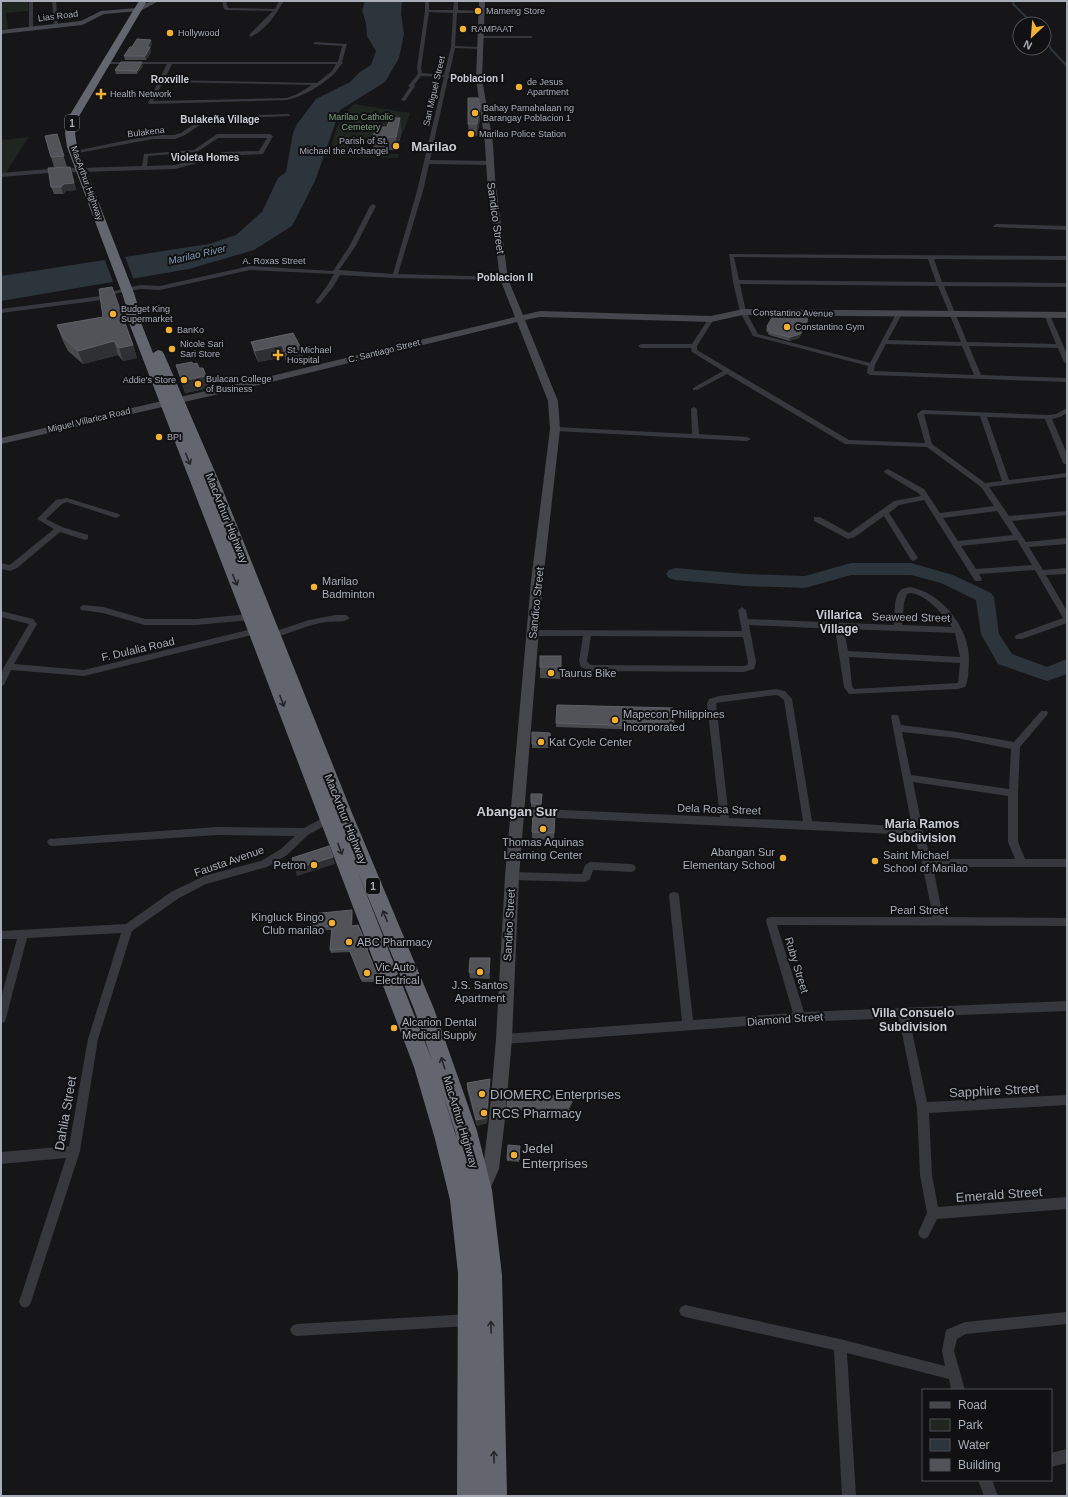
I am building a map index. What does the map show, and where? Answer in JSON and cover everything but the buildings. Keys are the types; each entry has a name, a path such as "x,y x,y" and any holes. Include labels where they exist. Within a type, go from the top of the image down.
{"highway":[{"name":"MacArthur Highway","path":"140,5 73,118 70,133 73,152 130,300 130,310 172,402 263,628 336,816 424,1067 446,1139 461,1200 470,1273 470,1496"},
{"name":"MacArthur Highway","path":"336,816 437,1045 466,1131 481,1190 490,1275 494,1496"}],"main road":[{"path":"140,5 156,1"},
{"name":"Sandico Street","path":"481,1190 492,1169 504,1039 512,876 532,633 555,430 553,401 504,279 490,164 489,144 479,79 482,1"},
{"name":"Lias Road","path":"1,32 84,22 105,11 140,5"},
{"name":"Constantino Avenue","path":"520,319 540,314 711,319 743,312 1067,315"},
{"name":"C. Santiago Street","path":"172,402 520,319"},
{"name":"Miguel Villarica Road","path":"1,441 172,402"},
{"path":"461,1200 481,1190"}],"street":[{"path":"31,1 31,28"},
{"path":"54,1 56,26"},
{"path":"224,1 226,9 277,10"},
{"path":"254,9 255,1"},
{"path":"403,100 413,86 410,86 420,74 420,60 427,1"},
{"name":"San Miguel Street","path":"395,276 420,191 447,77 453,47 456,1"},
{"path":"251,36 277,10 281,2"},
{"path":"427,11 482,12"},
{"path":"481,37 531,37"},
{"path":"170,64 150,103 287,99 318,84 333,74 341,63 345,45 316,43"},
{"path":"453,47 480,48"},
{"path":"105,63 341,63"},
{"path":"420,74 479,79"},
{"path":"162,81 318,84"},
{"name":"Bulakena","path":"73,152 153,138 179,136 201,122 213,118 288,115"},
{"path":"1,175 175,168 223,154 261,153 270,136 217,136 195,152 146,155 144,169"},
{"path":"426,162 490,164"},
{"path":"318,302 330,287 373,206"},
{"path":"996,226 1067,228"},
{"path":"872,365 756,335 743,312 731,255 1067,258"},
{"path":"930,257 978,376"},
{"name":"A. Roxas Street","path":"1,310 102,298 116,292 140,287 160,288 250,268 395,276 504,279"},
{"path":"736,282 1067,285"},
{"path":"899,314 872,365 870,373 1067,380"},
{"path":"1047,314 1067,362"},
{"path":"711,319 694,346 694,351 847,442 929,445 984,485 1040,570 1067,619 1019,637"},
{"path":"884,342 1060,346"},
{"path":"642,346 694,346"},
{"path":"695,389 727,370"},
{"path":"694,408 696,437"},
{"path":"929,445 920,414 922,412 1048,417 1058,416 1067,410"},
{"path":"983,414 1006,483"},
{"path":"1048,417 1067,463"},
{"path":"555,430 747,439"},
{"path":"888,471 921,491 976,576 1040,570 1067,571"},
{"path":"984,485 1067,475"},
{"path":"817,519 848,536 852,535 897,503 926,497"},
{"path":"85,537 59,529 41,519 63,500 116,516"},
{"path":"938,516 999,508"},
{"path":"884,512 914,558"},
{"path":"1007,519 1067,513"},
{"path":"1,566 10,568 14,566 59,529"},
{"path":"956,544 1018,537"},
{"path":"1024,545 1067,541"},
{"path":"839,626 848,687 852,692 960,686 963,683 965,660 958,630 937,602 921,593 906,591 903,593 900,600 898,628"},
{"path":"84,608 103,610 145,622 196,622 263,628 332,618 346,618"},
{"path":"587,634 583,661 584,665 590,668 744,669 751,667 752,662 742,610"},
{"path":"1,614 30,621 33,624 16,652 1,683"},
{"name":"Seaweed Street","path":"744,622 958,630"},
{"name":"F. Dulalia Road","path":"8,668 84,673 263,628"},
{"path":"532,633 746,634"},
{"path":"844,654 965,660"},
{"path":"725,821 711,704 712,701 776,692 782,693 788,699 808,825"},
{"path":"1021,862 1013,842 1013,793 1016,746 1044,713"},
{"path":"896,717 918,831 927,863 939,922"},
{"path":"898,728 958,735 1016,746"},
{"path":"907,778 1013,793"},
{"name":"Dela Rosa Street","path":"518,812 918,831"},
{"name":"Fausta Avenue","path":"128,928 176,895 204,880 264,864 284,852 305,832 336,816"},
{"path":"52,842 217,831 305,832"},
{"path":"927,863 1067,863"},
{"path":"512,876 585,878 587,876 588,868 592,866 631,868"},
{"path":"674,896 688,1026"},
{"name":"Pearl Street","path":"770,921 1067,922"},
{"name":"Ruby Street","path":"770,921 800,1017"},
{"path":"1,935 128,928"},
{"name":"Dahlia Street","path":"25,1302 74,1151 93,1039 128,928"},
{"path":"1,1018 3,1005 23,934"},
{"name":"Diamond Street","path":"504,1039 800,1017 1067,1006"},
{"path":"903,1012 923,1108 926,1175 933,1213 924,1233"},
{"name":"Sapphire Street","path":"923,1108 1067,1100"},
{"path":"1,1158 74,1151"},
{"name":"Emerald Street","path":"933,1213 1067,1203"},
{"path":"685,1311 840,1345 953,1374"},
{"path":"958,1389 948,1351 951,1335 965,1328 1067,1318"},
{"path":"296,1330 470,1320"},
{"path":"840,1345 849,1496"},
{"path":"1052,1460 1067,1456"},
{"path":"986,1481 991,1496"}],"green space":[{"path":"1,1 28,1 29,11 6,13 8,29 1,29"},
{"name":"Marilao Catholic Cemetery","path":"354,104 410,113 404,131 389,131 387,139 367,139 363,150 372,150 372,154 399,154 398,158 330,156 337,127 348,109"},
{"path":"29,137 1,180 1,140"}],"water":[{"name":"Marilao River","path":"365,1 402,1 401,14 404,34 399,58 385,82 340,110 315,181 292,226 254,250 189,269 1,301 1,276 209,244 236,235 262,212 278,178 286,172 293,133 297,124 316,99 350,82 360,72 371,65 376,51 367,36 366,23 362,10"}],"pier":[{"path":"124,254 134,280 114,284 104,258"}],"waterway":[{"path":"1014,1 1013,4 1025,16"},
{"path":"1052,50 1067,66"},
{"path":"675,574 745,580 805,582 851,569 911,569 947,579 985,597 990,634 1005,659 1047,674 1067,666"}],"place":[{"name":"Mameng Store","path":"478,11"},
{"name":"RAMPAAT","path":"463,29"},
{"name":"Hollywood","path":"170,33"},
{"name":"de Jesus Apartment","path":"519,87"},
{"name":"Health Network","path":"101,94"},
{"name":"Bahay Pamahalaan ng Barangay Poblacion 1","path":"475,113"},
{"name":"Marilao Police Station","path":"471,134"},
{"name":"Parish of St. Michael the Archangel","path":"396,146"},
{"name":"Budget King Supermarket","path":"113,314"},
{"name":"Constantino Gym","path":"787,327"},
{"name":"BanKo","path":"169,330"},
{"name":"Nicole Sari Sari Store","path":"172,349"},
{"name":"St. Michael Hospital","path":"278,355"},
{"name":"Addie's Store","path":"184,380"},
{"name":"Bulacan College of Business","path":"198,384"},
{"name":"BPI","path":"159,437"},
{"name":"Marilao Badminton","path":"314,587"},
{"name":"Taurus Bike","path":"551,673"},
{"name":"Mapecon Philippines Incorporated","path":"615,720"},
{"name":"Kat Cycle Center","path":"541,742"},
{"name":"Thomas Aquinas Learning Center","path":"543,829"},
{"name":"Abangan Sur Elementary School","path":"783,858"},
{"name":"Saint Michael School of Marilao","path":"875,861"},
{"name":"Petron","path":"314,865"},
{"name":"Kingluck Bingo Club marilao","path":"332,923"},
{"name":"ABC Pharmacy","path":"349,942"},
{"name":"J.S. Santos Apartment","path":"480,972"},
{"name":"Vic Auto Electrical","path":"367,973"},
{"name":"Alcarion Dental Medical Supply","path":"394,1028"},
{"name":"DIOMERC Enterprises","path":"482,1094"},
{"name":"RCS Pharmacy","path":"484,1113"},
{"name":"Jedel Enterprises","path":"514,1155"}],"district":[{"name":"Poblacion I","path":"477,78"},
{"name":"Roxville","path":"170,79"},
{"name":"Bulakeña Village","path":"220,119"},
{"name":"Marilao","path":"434,146"},
{"name":"Violeta Homes","path":"205,157"},
{"name":"Poblacion II","path":"505,277"},
{"name":"Villarica Village","path":"839,622"},
{"name":"Abangan Sur","path":"517,811"},
{"name":"Maria Ramos Subdivision","path":"922,831"},
{"name":"Villa Consuelo Subdivision","path":"913,1020"}]}
